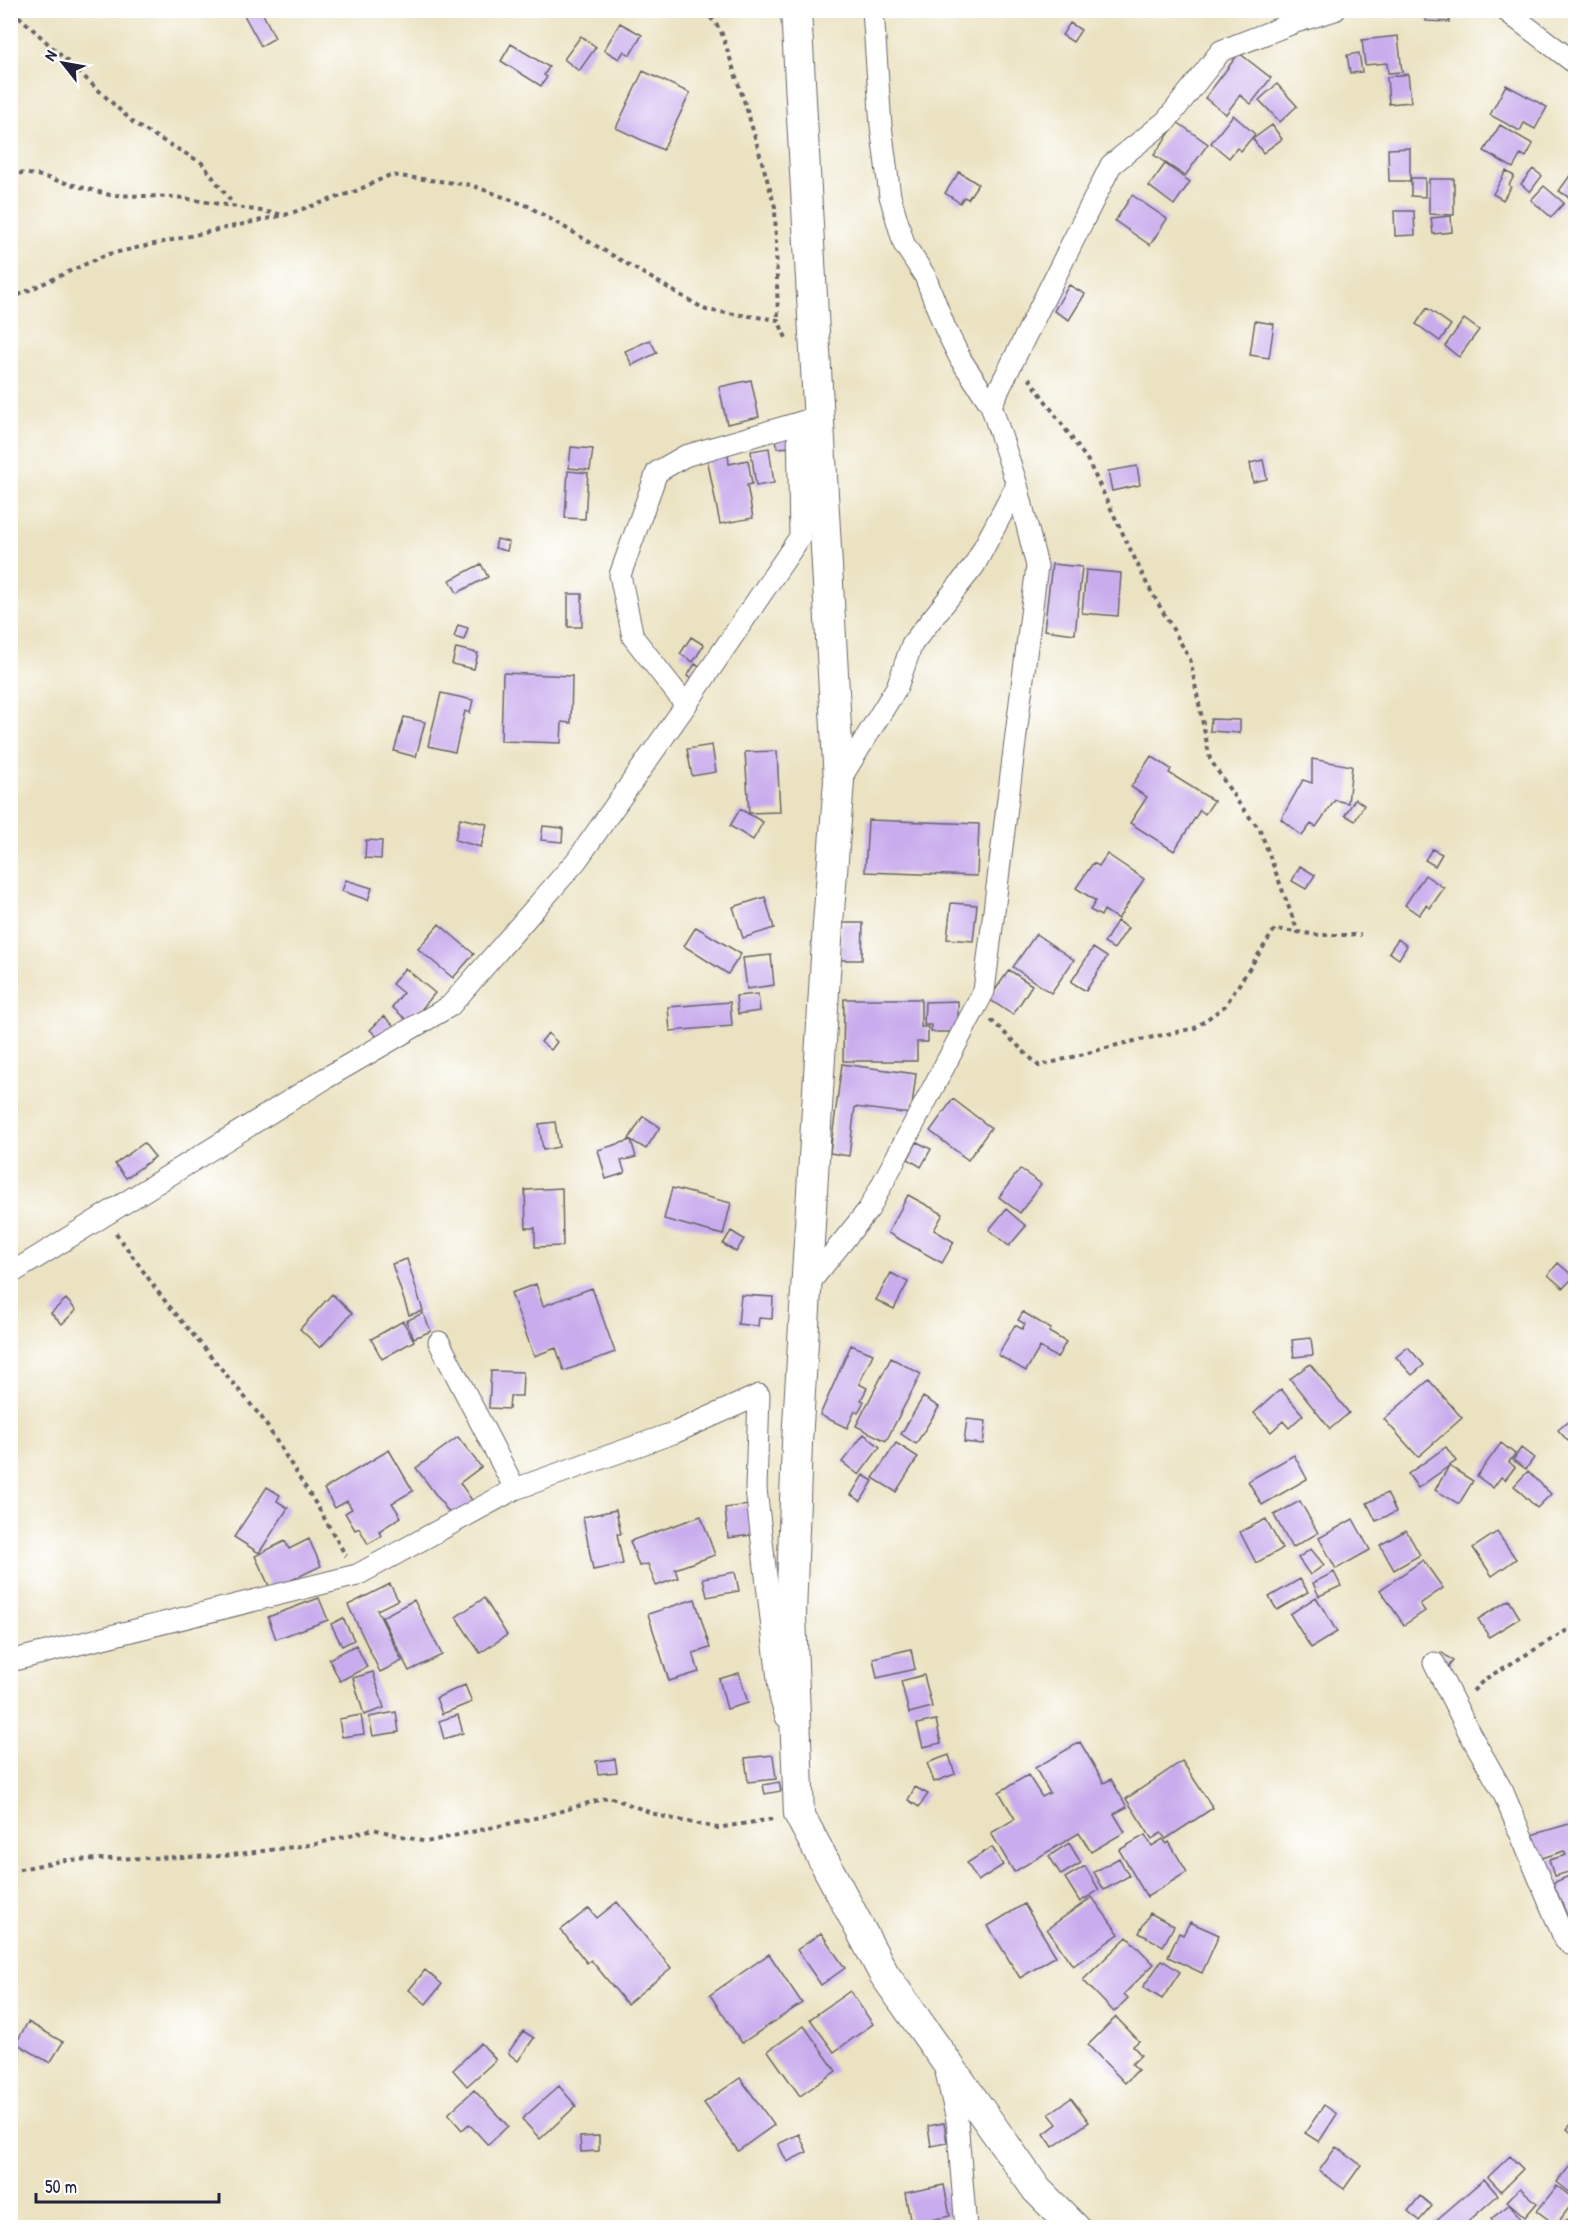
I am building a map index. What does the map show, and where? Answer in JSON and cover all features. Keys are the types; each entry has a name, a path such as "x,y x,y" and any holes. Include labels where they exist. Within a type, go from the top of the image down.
{"street":[{"path":"796,10 809,420 839,781 828,924 797,1442 791,1616 799,1814 884,1974 1037,2190 1075,2228"},
{"path":"806,1287 869,1209 984,991 1037,566 1017,485 991,405 961,360 945,328 925,276 904,244 890,196 881,126 873,10"},
{"path":"991,405 1110,165 1166,121 1221,51 1296,22 1335,10"},
{"path":"1505,10 1575,64"},
{"path":"10,1274 326,1078 450,1006 577,860 800,537 809,420"},
{"path":"686,705 633,637 620,575 657,471 685,456 809,420"},
{"path":"839,781 897,687 912,644 974,566 1017,485"},
{"path":"439,1342 515,1489"},
{"path":"10,1661 357,1575 515,1489 676,1432 759,1395 756,1489 780,1697 797,1752"},
{"path":"1434,1663 1503,1792 1565,1940 1575,1947"},
{"path":"943,2058 957,2120 966,2228"}],"path":[{"path":"12,10 136,125 202,163 233,205"},
{"path":"705,10 721,32 775,207 778,320 788,341"},
{"path":"10,172 37,175 110,195 177,197 285,214"},
{"path":"10,299 105,255 285,214 356,191 390,175 471,185 528,206 706,310 778,320"},
{"path":"1015,358 1088,461 1147,584 1190,659 1210,759 1237,801 1260,830 1298,932"},
{"path":"976,1005 1039,1066 1121,1044 1196,1028 1225,1005 1275,929 1319,935 1361,935"},
{"path":"103,1216 161,1296 261,1418 319,1509 357,1575"},
{"path":"1457,1708 1485,1679 1575,1625"},
{"path":"10,1871 66,1860 224,1856 316,1844 373,1829 426,1842 544,1816 609,1797 660,1816 717,1828 799,1814"}],"building":[{"path":"253,10 261,10 275,38 261,46 244,15"},
{"path":"1426,10 1450,10 1449,22 1426,21"},
{"path":"620,23 642,35 630,55 624,51 619,59 604,50"},
{"path":"1070,23 1081,30 1073,42 1062,35"},
{"path":"581,36 596,47 579,71 564,59"},
{"path":"1398,36 1402,72 1388,73 1387,63 1365,65 1362,40"},
{"path":"511,44 549,67 544,75 547,77 541,86 501,61"},
{"path":"1239,53 1271,78 1251,104 1240,95 1226,114 1205,98"},
{"path":"1359,53 1362,72 1350,73 1347,55"},
{"path":"643,71 690,93 663,150 616,128"},
{"path":"1408,74 1411,102 1389,104 1387,77"},
{"path":"1277,84 1297,106 1280,122 1259,100"},
{"path":"1506,85 1547,107 1535,129 1524,123 1520,131 1490,115"},
{"path":"1233,115 1255,134 1241,151 1237,148 1229,158 1211,143"},
{"path":"1177,122 1208,144 1185,176 1154,155"},
{"path":"1272,125 1282,139 1263,153 1253,139"},
{"path":"1500,125 1533,144 1526,157 1521,154 1513,168 1484,151"},
{"path":"1410,148 1410,181 1389,181 1388,149"},
{"path":"1165,164 1190,182 1174,205 1149,186"},
{"path":"1576,167 1576,202 1559,191"},
{"path":"1533,169 1542,176 1530,192 1521,184"},
{"path":"1506,171 1514,176 1509,185 1511,187 1503,200 1493,194"},
{"path":"959,172 978,184 968,199 964,197 960,203 945,193"},
{"path":"1411,178 1425,178 1425,197 1411,196"},
{"path":"1429,179 1454,179 1454,215 1429,214"},
{"path":"1544,186 1564,203 1551,217 1531,200"},
{"path":"1132,195 1167,219 1150,245 1115,221"},
{"path":"1394,211 1414,211 1415,235 1395,236"},
{"path":"1451,216 1452,232 1433,234 1431,218"},
{"path":"1069,285 1085,294 1069,320 1054,311"},
{"path":"1427,308 1451,325 1440,341 1416,324"},
{"path":"1464,319 1479,330 1459,357 1445,346"},
{"path":"1255,321 1274,324 1269,358 1250,355"},
{"path":"650,340 657,353 632,365 625,351"},
{"path":"751,380 759,417 727,424 719,387"},
{"path":"792,430 793,447 777,448 776,431"},
{"path":"571,447 593,449 590,470 569,468"},
{"path":"769,448 774,483 756,486 751,451"},
{"path":"728,454 729,464 748,460 752,484 747,485 753,518 720,524 707,458"},
{"path":"1263,460 1267,479 1253,482 1250,463"},
{"path":"1137,466 1140,485 1112,491 1108,471"},
{"path":"568,471 588,473 585,519 565,518"},
{"path":"497,539 509,542 507,551 495,548"},
{"path":"481,564 488,577 457,593 450,580"},
{"path":"1052,564 1082,567 1075,634 1044,630"},
{"path":"1086,570 1121,573 1118,616 1082,613"},
{"path":"568,594 582,594 582,627 568,627"},
{"path":"458,625 468,628 464,640 454,637"},
{"path":"691,637 704,645 693,662 680,654"},
{"path":"456,648 478,653 474,669 452,664"},
{"path":"695,664 706,671 698,683 687,676"},
{"path":"503,673 572,676 571,723 562,722 561,743 501,741"},
{"path":"441,693 473,700 470,713 465,711 455,752 428,746"},
{"path":"404,717 425,722 416,757 394,751"},
{"path":"1211,719 1240,720 1240,733 1210,731"},
{"path":"712,745 716,772 692,776 687,749"},
{"path":"777,751 780,812 749,813 745,752"},
{"path":"1151,756 1171,769 1169,773 1214,801 1205,814 1200,810 1174,851 1130,823 1147,797 1131,787"},
{"path":"1312,759 1352,766 1348,803 1335,800 1316,827 1311,824 1302,836 1281,819 1303,780 1312,783"},
{"path":"1355,799 1364,805 1355,821 1345,815"},
{"path":"740,809 763,822 753,840 730,826"},
{"path":"460,818 487,824 481,847 455,840"},
{"path":"868,820 979,824 977,876 865,872"},
{"path":"543,826 563,828 562,842 541,840"},
{"path":"366,840 382,841 381,859 365,858"},
{"path":"1432,849 1442,854 1435,866 1425,860"},
{"path":"1107,854 1144,879 1118,919 1104,910 1101,916 1090,910 1096,901 1076,888 1093,863 1099,866"},
{"path":"1300,866 1315,875 1306,889 1292,881"},
{"path":"1425,875 1444,888 1430,908 1426,905 1419,915 1405,905"},
{"path":"346,880 372,888 368,900 342,891"},
{"path":"765,897 774,928 743,938 733,907"},
{"path":"951,903 977,905 973,941 947,939"},
{"path":"1117,921 1128,928 1114,949 1104,943"},
{"path":"842,923 863,923 862,960 841,960"},
{"path":"439,924 474,954 453,978 418,949"},
{"path":"696,927 741,954 728,974 684,946"},
{"path":"1036,934 1074,960 1051,993 1013,967"},
{"path":"1398,939 1407,946 1399,959 1389,952"},
{"path":"1093,948 1107,957 1086,991 1071,982"},
{"path":"771,955 774,985 747,989 743,958"},
{"path":"405,968 435,993 410,1023 392,1007 403,993 392,984"},
{"path":"1009,970 1032,985 1013,1015 989,999"},
{"path":"758,994 760,1011 738,1014 736,996"},
{"path":"844,999 921,999 921,1027 928,1027 928,1042 917,1042 917,1061 843,1061"},
{"path":"958,1001 958,1032 931,1032 931,1025 924,1025 925,1002"},
{"path":"730,1002 732,1026 670,1031 668,1007"},
{"path":"384,1016 394,1026 381,1040 370,1030"},
{"path":"548,1033 557,1042 551,1050 541,1042"},
{"path":"842,1064 916,1074 911,1114 855,1107 849,1156 830,1153"},
{"path":"953,1099 991,1128 968,1160 930,1131"},
{"path":"643,1116 660,1127 646,1149 629,1139"},
{"path":"555,1122 559,1147 543,1150 539,1124"},
{"path":"631,1140 636,1157 621,1161 625,1173 606,1179 598,1150"},
{"path":"917,1142 931,1149 921,1167 908,1159"},
{"path":"144,1143 155,1157 126,1178 115,1164"},
{"path":"1020,1169 1041,1184 1020,1213 999,1197"},
{"path":"562,1188 563,1246 535,1247 535,1228 526,1228 525,1190"},
{"path":"672,1188 731,1203 723,1235 664,1219"},
{"path":"908,1195 943,1214 934,1230 954,1242 942,1263 888,1233"},
{"path":"1006,1209 1026,1226 1009,1246 989,1230"},
{"path":"731,1231 744,1239 736,1252 723,1244"},
{"path":"407,1259 423,1311 409,1315 392,1264"},
{"path":"1558,1263 1574,1277 1563,1288 1548,1275"},
{"path":"891,1273 908,1282 894,1309 876,1300"},
{"path":"536,1284 543,1306 592,1288 615,1352 564,1371 556,1348 534,1356 511,1293"},
{"path":"332,1294 352,1313 320,1348 300,1329"},
{"path":"741,1295 773,1297 772,1319 759,1318 758,1326 738,1324"},
{"path":"66,1299 76,1310 62,1324 51,1313"},
{"path":"1023,1312 1051,1329 1049,1332 1066,1342 1057,1358 1040,1347 1026,1371 998,1355 1015,1325 1022,1329 1025,1324 1018,1320"},
{"path":"423,1313 431,1331 414,1338 406,1321"},
{"path":"403,1321 414,1341 382,1359 371,1339"},
{"path":"1311,1338 1313,1355 1294,1357 1292,1340"},
{"path":"851,1345 873,1354 859,1384 867,1388 861,1400 864,1401 858,1413 855,1411 847,1428 820,1415"},
{"path":"1408,1347 1424,1365 1412,1375 1396,1357"},
{"path":"891,1358 921,1374 886,1441 856,1426"},
{"path":"1310,1364 1349,1413 1330,1429 1290,1379"},
{"path":"491,1371 523,1372 522,1396 510,1396 509,1409 489,1408"},
{"path":"1429,1380 1462,1418 1418,1457 1384,1419"},
{"path":"1281,1389 1303,1415 1289,1428 1283,1421 1271,1432 1254,1413"},
{"path":"923,1397 939,1407 916,1444 901,1434"},
{"path":"1576,1415 1576,1435 1568,1441 1558,1430"},
{"path":"967,1419 986,1421 983,1444 964,1442"},
{"path":"864,1434 880,1447 859,1475 842,1462"},
{"path":"458,1437 481,1467 460,1483 474,1503 453,1518 416,1468"},
{"path":"896,1443 918,1457 896,1492 873,1478"},
{"path":"1501,1443 1515,1454 1509,1462 1515,1467 1505,1480 1501,1477 1493,1488 1477,1476"},
{"path":"1446,1447 1456,1461 1418,1488 1408,1474"},
{"path":"1521,1448 1534,1458 1526,1469 1513,1460"},
{"path":"389,1450 413,1491 392,1503 401,1517 379,1531 382,1536 368,1544 359,1528 355,1530 345,1513 352,1509 347,1501 335,1508 324,1489"},
{"path":"1294,1455 1307,1479 1262,1505 1248,1481"},
{"path":"1449,1466 1473,1481 1459,1504 1435,1490"},
{"path":"1528,1471 1551,1494 1537,1508 1514,1486"},
{"path":"863,1475 873,1481 861,1501 851,1495"},
{"path":"267,1487 280,1495 277,1501 288,1508 259,1553 234,1537"},
{"path":"1387,1493 1396,1512 1376,1521 1367,1503"},
{"path":"1300,1501 1318,1533 1292,1548 1274,1515"},
{"path":"749,1505 751,1535 728,1538 725,1508"},
{"path":"616,1510 621,1534 617,1534 623,1564 593,1570 583,1517"},
{"path":"701,1516 715,1555 675,1569 678,1578 656,1586 648,1564 639,1566 630,1541"},
{"path":"1266,1519 1282,1549 1256,1563 1240,1532"},
{"path":"1353,1519 1370,1550 1336,1569 1319,1538"},
{"path":"1406,1530 1420,1555 1394,1570 1380,1545"},
{"path":"1497,1532 1516,1559 1492,1576 1473,1548"},
{"path":"309,1539 321,1566 271,1590 255,1556 285,1541 289,1549"},
{"path":"1311,1549 1324,1565 1310,1575 1298,1558"},
{"path":"1423,1560 1443,1588 1420,1604 1425,1611 1404,1625 1380,1590"},
{"path":"735,1572 739,1591 707,1597 703,1578"},
{"path":"1334,1572 1341,1586 1319,1596 1313,1583"},
{"path":"1300,1579 1308,1592 1277,1610 1269,1597"},
{"path":"390,1584 398,1600 377,1610 402,1661 380,1672 348,1605"},
{"path":"1316,1597 1337,1632 1311,1648 1290,1614"},
{"path":"319,1598 328,1620 276,1639 268,1617"},
{"path":"484,1598 507,1635 480,1653 456,1617"},
{"path":"695,1599 710,1648 693,1653 699,1672 669,1681 648,1614"},
{"path":"414,1600 442,1655 409,1671 382,1617"},
{"path":"1509,1600 1520,1618 1489,1637 1478,1619"},
{"path":"343,1618 354,1640 342,1646 331,1624"},
{"path":"356,1645 367,1667 340,1681 329,1659"},
{"path":"911,1649 915,1669 877,1678 873,1658"},
{"path":"1441,1652 1453,1661 1447,1668 1435,1659"},
{"path":"373,1672 384,1708 364,1715 353,1678"},
{"path":"739,1673 748,1703 727,1709 719,1679"},
{"path":"924,1675 932,1707 909,1713 901,1681"},
{"path":"465,1685 472,1702 442,1714 436,1698"},
{"path":"396,1712 399,1732 373,1736 369,1717"},
{"path":"361,1715 364,1734 342,1737 339,1719"},
{"path":"458,1715 463,1733 444,1739 439,1721"},
{"path":"936,1720 941,1743 923,1747 917,1724"},
{"path":"1080,1742 1104,1783 1111,1779 1127,1807 1114,1814 1125,1832 1091,1852 1079,1833 1014,1872 991,1833 1015,1819 999,1792 1028,1775 1042,1797 1050,1793 1035,1768"},
{"path":"773,1755 776,1779 748,1782 745,1758"},
{"path":"949,1755 955,1774 934,1782 927,1763"},
{"path":"615,1759 617,1772 598,1774 596,1761"},
{"path":"1182,1761 1213,1808 1166,1839 1161,1833 1152,1839 1126,1799"},
{"path":"779,1782 781,1791 765,1794 763,1785"},
{"path":"915,1787 928,1794 919,1807 908,1800"},
{"path":"1576,1822 1576,1870 1554,1876 1549,1860 1566,1855 1564,1851 1539,1859 1531,1835"},
{"path":"1145,1835 1152,1846 1163,1839 1167,1844 1169,1842 1187,1872 1147,1897 1119,1850"},
{"path":"1069,1843 1081,1863 1061,1875 1049,1856"},
{"path":"992,1847 1003,1865 978,1881 967,1863"},
{"path":"1119,1858 1129,1876 1104,1890 1094,1872"},
{"path":"1085,1866 1099,1890 1080,1902 1065,1878"},
{"path":"1576,1873 1576,1936 1553,1883"},
{"path":"1092,1897 1119,1934 1073,1966 1047,1929"},
{"path":"617,1902 671,1968 627,2004 591,1960 587,1963 561,1930 589,1908 597,1918"},
{"path":"1024,1904 1056,1956 1020,1978 988,1926"},
{"path":"1150,1913 1174,1926 1163,1946 1139,1933"},
{"path":"1190,1922 1219,1935 1202,1973 1168,1957 1179,1933 1183,1935"},
{"path":"821,1933 845,1968 821,1985 797,1950"},
{"path":"1127,1937 1154,1964 1124,1994 1128,1998 1114,2012 1083,1980"},
{"path":"769,1954 802,2003 742,2043 710,1995"},
{"path":"1162,1960 1180,1972 1162,1999 1143,1987"},
{"path":"425,1970 442,1984 426,2004 409,1990"},
{"path":"850,1991 873,2024 834,2052 810,2019"},
{"path":"1116,2017 1139,2041 1133,2046 1141,2055 1132,2064 1138,2070 1125,2083 1088,2045"},
{"path":"28,2022 63,2042 50,2063 16,2043"},
{"path":"804,2026 836,2071 800,2096 768,2051"},
{"path":"523,2031 534,2038 518,2061 508,2053"},
{"path":"481,2043 496,2060 467,2086 453,2070"},
{"path":"740,2078 774,2125 738,2151 704,2103"},
{"path":"559,2086 576,2106 540,2139 522,2119"},
{"path":"474,2090 508,2126 488,2145 469,2124 462,2130 448,2114"},
{"path":"1071,2098 1089,2122 1053,2147 1044,2134 1057,2124 1049,2114"},
{"path":"1324,2105 1337,2114 1319,2142 1305,2133"},
{"path":"1576,2119 1576,2137 1567,2129"},
{"path":"944,2123 947,2143 931,2146 928,2126"},
{"path":"799,2134 807,2152 787,2162 778,2144"},
{"path":"599,2136 599,2151 581,2152 580,2137"},
{"path":"1336,2147 1361,2165 1344,2189 1319,2171"},
{"path":"1510,2156 1523,2169 1501,2191 1488,2177"},
{"path":"1574,2161 1576,2193 1574,2196 1557,2182"},
{"path":"1484,2179 1498,2195 1461,2228 1439,2228 1434,2222"},
{"path":"944,2185 950,2216 911,2224 905,2193"},
{"path":"1557,2186 1575,2200 1556,2225 1537,2211"},
{"path":"1520,2188 1537,2203 1525,2217 1507,2201"},
{"path":"1420,2196 1432,2206 1419,2221 1408,2211"},
{"path":"1510,2204 1526,2228 1498,2228 1491,2219"},
{"path":"1568,2219 1573,2228 1555,2228"}]}
